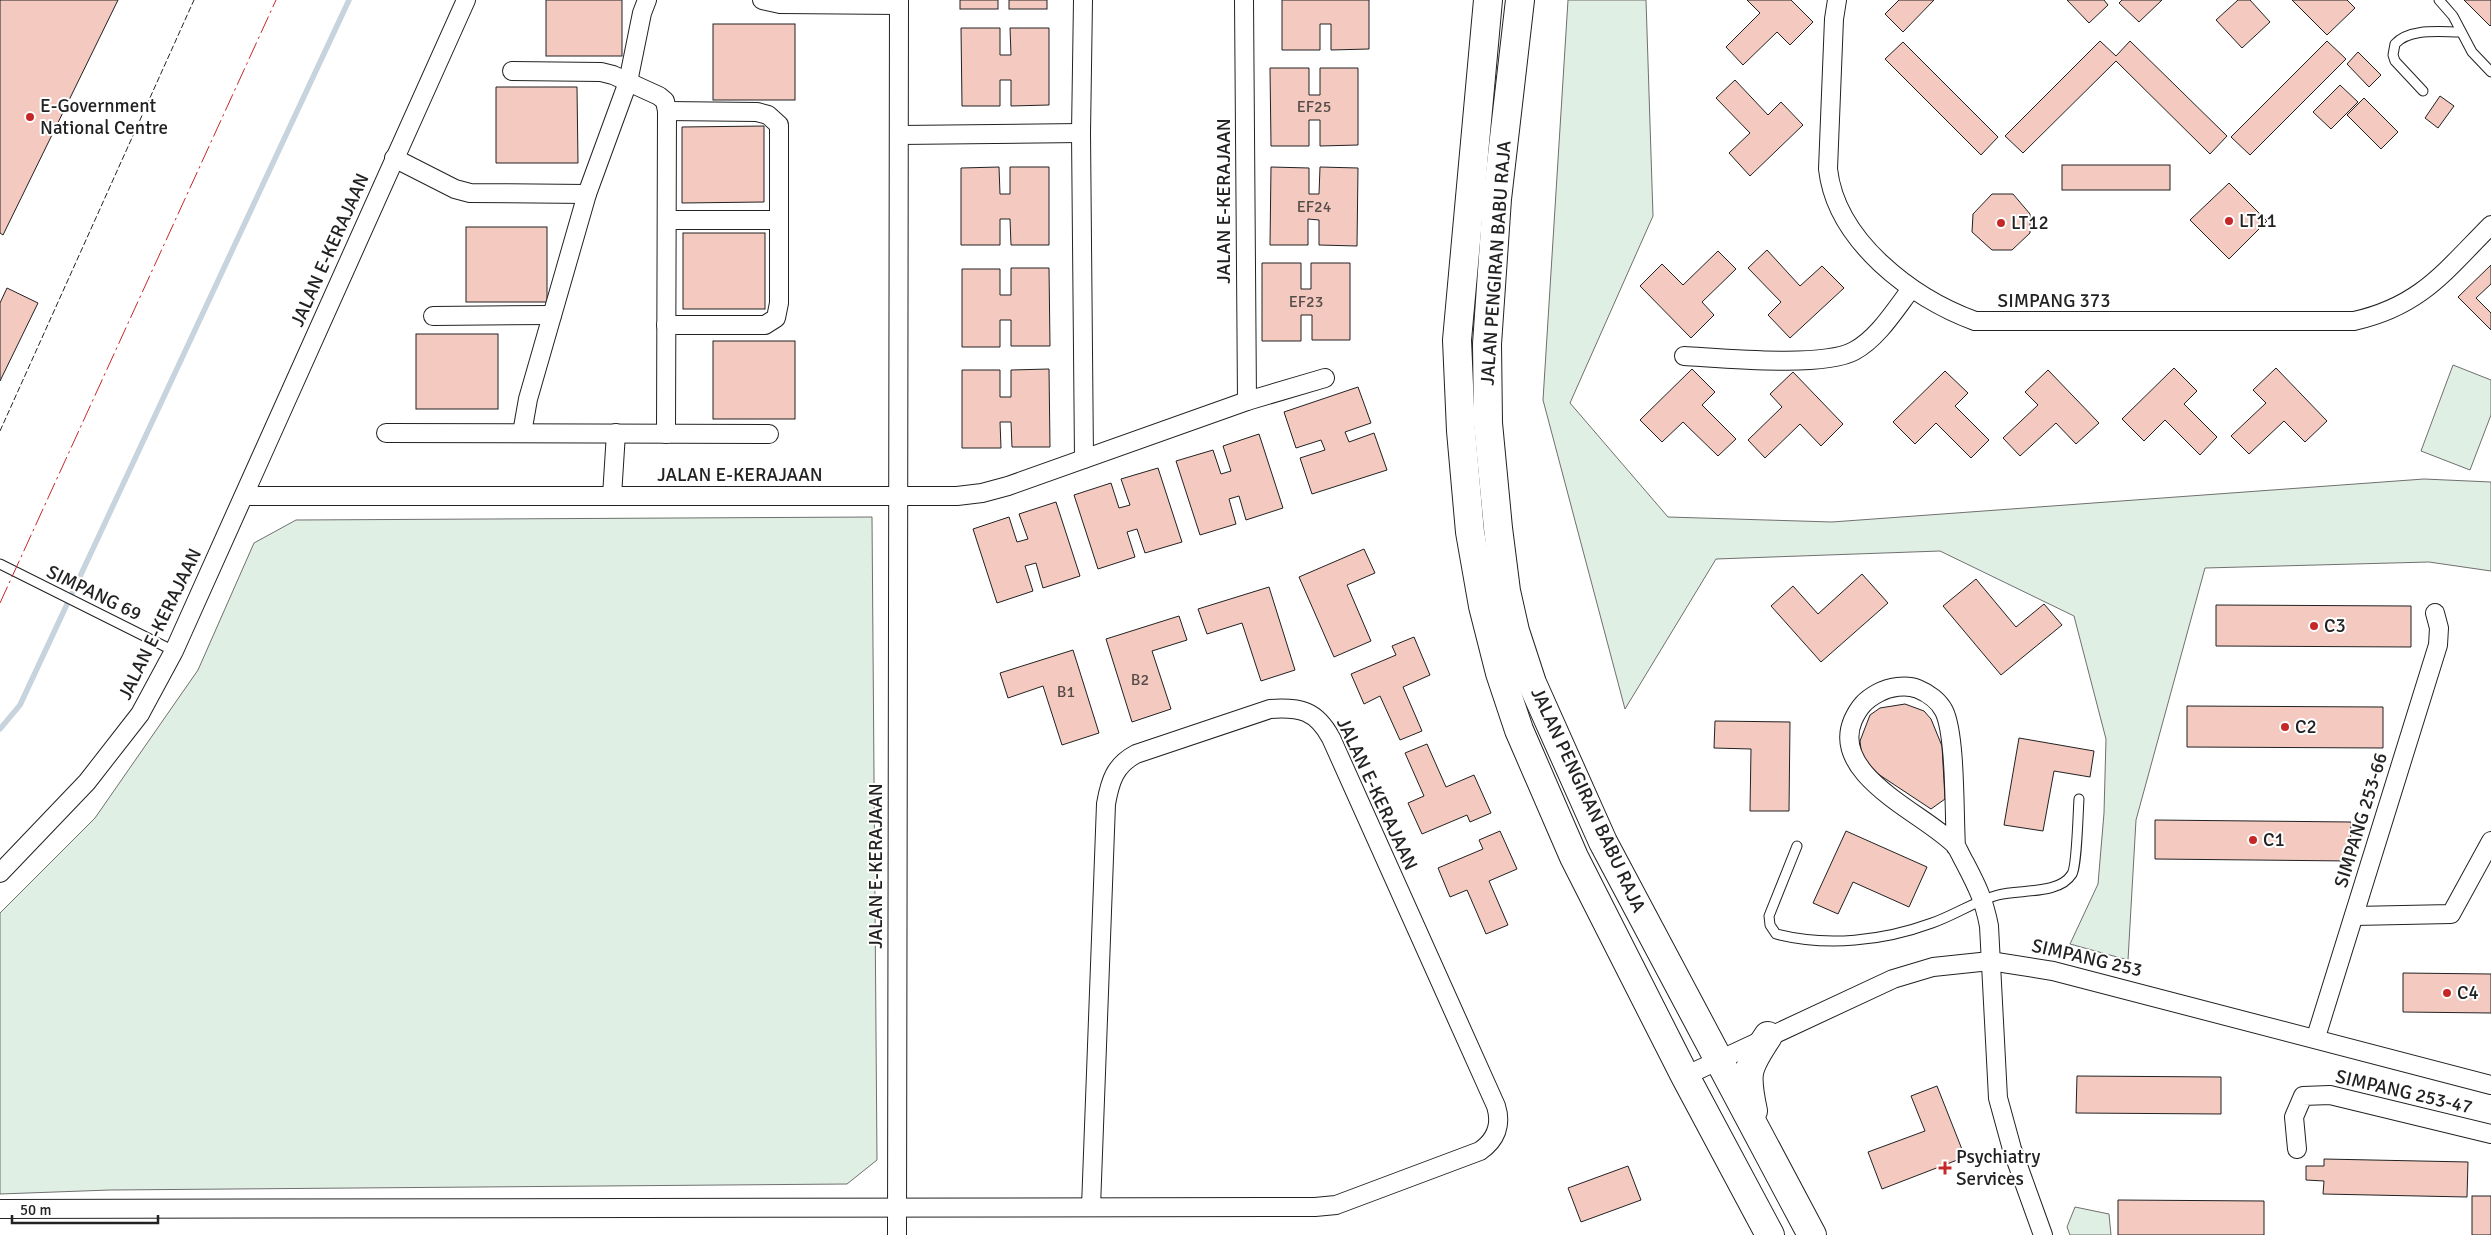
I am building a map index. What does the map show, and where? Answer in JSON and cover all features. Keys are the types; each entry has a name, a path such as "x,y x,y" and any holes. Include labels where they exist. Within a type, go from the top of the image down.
{"main road":[{"name":"JALAN PENGIRAN BABU RAJA","path":"1488,0 1457,340 1461,431 1470,532 1483,606 1500,674 1519,730 1574,857 1685,1076 1770,1235"},
{"name":"JALAN PENGIRAN BABU RAJA","path":"1520,0 1497,199 1487,344 1488,423 1506,591 1532,683 1566,764 1603,842 1812,1235"},
{"path":"1757,1131 1748,1091 1748,1069 1768,1036"}],"street":[{"name":"JALAN E-KERAJAAN","path":"0,872 28,846 99,767 140,714 174,651 466,0"},
{"path":"522,433 528,399 587,194 628,82 642,13 647,0"},
{"name":"JALAN E-KERAJAAN","path":"762,0 780,4 808,2 899,2 897,1235"},
{"path":"1083,0 1081,134 1084,459"},
{"name":"JALAN E-KERAJAAN","path":"1244,0 1247,401"},
{"name":"SIMPANG 373","path":"1837,0 1834,19 1828,169 1830,189 1850,226 1885,267 1911,289 1958,315 1975,321 2354,321 2380,315 2421,293 2491,225"},
{"path":"512,71 601,72 613,75 659,96 665,101 667,112 666,434"},
{"path":"666,325 764,325 776,318 779,303 780,136 775,120 757,112 667,112"},
{"path":"900,135 1081,134"},
{"path":"394,158 455,189 470,193 587,194"},
{"path":"666,220 779,220"},
{"path":"1684,356 1756,360 1826,358 1844,355 1866,342 1911,289"},
{"path":"433,316 552,315"},
{"name":"JALAN E-KERAJAAN","path":"244,496 957,496 982,493 1247,401 1325,378"},
{"path":"386,433 769,434"},
{"path":"612,496 616,433"},
{"name":"SIMPANG 253-66","path":"2316,1038 2438,645 2439,628 2435,613"},
{"path":"1956,847 1950,746 1944,711 1936,701 1916,688 1899,687 1884,690 1868,698 1858,710 1850,727 1853,758 1871,780 1956,847 1984,899 1989,926 1998,1098 2012,1149 2042,1235"},
{"name":"JALAN E-KERAJAAN","path":"1287,708 1301,710 1318,718 1325,726 1496,1106 1497,1133 1492,1143 1480,1151 1336,1205 1091,1207 1106,804 1111,782 1118,767 1136,754 1270,709 1287,708"},
{"path":"2354,916 2451,914 2491,841"},
{"name":"SIMPANG 253","path":"1685,1076 1717,1059 1893,978 1934,967 1990,961 2053,971 2491,1085"},
{"name":"SIMPANG 253-47","path":"2297,1149 2294,1117 2303,1096 2330,1095 2491,1134"},
{"path":"0,1209 1091,1207"}],"lane":[{"path":"2439,0 2453,16 2459,32 2472,52 2491,72"},
{"path":"2423,91 2395,61 2393,55 2395,44 2409,35 2431,32 2459,32"},
{"name":"SIMPANG 69","path":"0,564 174,651"},
{"path":"1797,846 1769,916 1770,925 1776,934 1802,941 1883,938 1934,923 1984,899 2012,891 2045,889 2063,884 2073,872 2079,799"}],"green space":[{"path":"1568,0 1646,0 1653,216 1570,403 1668,517 1832,522 2424,479 2491,482 2491,571 2429,562 2205,568 2136,820 2128,960 2070,944 2098,884 2104,813 2106,739 2074,616 1940,551 1716,559 1625,709 1543,400"},
{"path":"2453,365 2491,380 2491,415 2470,470 2421,451"},
{"path":"872,517 877,1160 847,1184 110,1190 0,1194 0,913 95,818 198,670 254,543 296,520"},
{"path":"2075,1207 2109,1214 2111,1235 2070,1235 2067,1227"}],"building":[{"name":"E-Government National Centre","path":"0,0 118,0 3,235 0,233"},
{"path":"546,0 622,0 622,56 546,56"},
{"path":"960,0 998,0 998,9 960,9"},
{"path":"1009,0 1047,0 1047,9 1009,9"},
{"path":"1282,0 1369,0 1369,49 1331,50 1331,24 1320,24 1320,50 1282,50"},
{"path":"1747,0 1791,0 1813,22 1790,45 1777,32 1743,65 1726,47 1760,13"},
{"path":"1899,0 1934,0 1903,32 1885,14"},
{"path":"2067,0 2104,0 2108,5 2089,23"},
{"path":"2122,0 2162,0 2139,22 2119,3"},
{"path":"2238,0 2250,0 2270,22 2242,48 2216,20"},
{"path":"2292,0 2347,0 2355,8 2327,35"},
{"path":"2464,0 2491,0 2491,25 2490,26"},
{"path":"713,24 795,24 795,100 713,100"},
{"path":"961,28 1000,28 1000,55 1011,55 1010,28 1049,28 1049,105 1011,106 1011,80 1000,80 1000,106 962,106"},
{"path":"2100,41 2116,56 2130,41 2227,136 2210,154 2116,61 2023,153 2005,136"},
{"path":"2327,41 2346,59 2250,155 2231,137"},
{"path":"1903,42 1998,137 1981,155 1885,59"},
{"path":"2358,52 2381,75 2369,87 2347,64"},
{"path":"1270,68 1309,68 1309,95 1320,95 1320,68 1358,68 1358,145 1320,146 1320,120 1309,120 1309,146 1271,146"},
{"path":"1735,80 1768,115 1781,102 1803,125 1750,176 1729,153 1750,133 1716,98"},
{"path":"2340,85 2358,102 2331,129 2313,112"},
{"path":"496,87 577,87 578,163 496,163"},
{"path":"2440,96 2454,106 2438,128 2425,118"},
{"path":"2364,98 2398,132 2381,149 2347,115"},
{"path":"764,126 764,202 682,203 682,127"},
{"path":"2062,165 2170,165 2170,190 2062,190"},
{"path":"999,167 1000,194 1010,194 1010,167 1049,167 1049,245 1011,245 1010,219 1000,219 1000,245 961,245 961,168"},
{"path":"1271,167 1309,168 1309,194 1319,194 1320,167 1358,168 1357,246 1319,245 1319,220 1308,219 1308,245 1270,245"},
{"name":"LT11","path":"2229,183 2267,221 2229,259 2190,220"},
{"name":"LT12","path":"1992,194 2013,194 2030,214 2030,233 2012,250 1992,250 1972,232 1973,214"},
{"path":"466,227 547,227 547,302 466,302"},
{"path":"683,233 765,233 765,309 683,309"},
{"path":"1767,250 1800,286 1822,266 1844,288 1790,338 1768,315 1781,302 1748,268"},
{"path":"1718,251 1736,269 1702,302 1714,315 1691,338 1640,286 1662,264 1683,285"},
{"path":"1262,263 1301,263 1301,289 1311,289 1311,263 1350,263 1350,340 1312,340 1312,315 1301,315 1301,341 1262,341"},
{"path":"2491,265 2491,284 2476,298 2491,313 2491,330 2458,297"},
{"path":"1011,268 1049,268 1050,346 1011,346 1011,320 1000,320 1000,347 962,347 962,269 1000,269 1000,295 1011,295"},
{"path":"7,288 38,303 0,381 0,303"},
{"path":"416,334 498,334 498,409 416,409"},
{"path":"713,341 795,341 795,419 713,419"},
{"path":"2174,368 2197,391 2184,404 2217,437 2200,455 2165,420 2144,441 2122,419"},
{"path":"2276,368 2327,421 2305,442 2284,421 2249,454 2231,436 2266,403 2253,390"},
{"path":"1049,369 1050,447 1012,447 1011,422 1000,422 1001,448 962,448 962,370 1000,370 1000,397 1011,397 1011,370"},
{"path":"1692,369 1715,392 1702,405 1736,439 1718,456 1683,422 1662,442 1640,420"},
{"path":"2048,370 2099,423 2076,444 2056,423 2020,456 2003,438 2038,405 2025,392"},
{"path":"1945,371 1968,393 1955,406 1989,440 1971,458 1936,423 1915,444 1893,422"},
{"path":"1793,372 1843,424 1821,446 1800,424 1765,458 1748,440 1782,407 1770,394"},
{"path":"1358,387 1371,423 1345,432 1349,442 1374,433 1387,470 1312,494 1300,458 1325,450 1321,440 1296,448 1284,412"},
{"path":"1259,434 1283,508 1246,520 1239,496 1229,499 1236,524 1200,535 1176,461 1213,450 1221,474 1231,471 1223,446"},
{"path":"1158,468 1182,542 1145,553 1137,529 1127,532 1135,557 1098,569 1074,495 1111,483 1119,508 1130,505 1121,479"},
{"path":"1056,502 1080,576 1043,588 1036,563 1025,566 1033,591 997,603 973,529 1009,517 1017,542 1028,539 1019,514"},
{"path":"1364,549 1375,573 1347,585 1371,641 1334,657 1299,577"},
{"path":"1862,574 1888,603 1821,662 1771,606 1793,586 1818,614"},
{"path":"1976,579 2016,627 2044,604 2062,625 2001,675 1943,606"},
{"path":"1269,587 1295,670 1261,681 1242,623 1207,634 1198,609"},
{"name":"C3","path":"2216,605 2411,606 2411,647 2216,646"},
{"path":"1179,616 1187,640 1152,651 1171,709 1132,722 1106,639"},
{"path":"1414,637 1430,675 1403,687 1422,731 1400,740 1380,696 1364,704 1351,674 1396,655 1392,646"},
{"path":"1073,650 1099,733 1062,745 1043,686 1008,698 1000,673"},
{"path":"1905,704 1924,711 1931,719 1942,746 1945,799 1931,809 1866,766 1862,758 1860,741 1870,715 1880,708"},
{"name":"C2","path":"2187,706 2383,707 2383,748 2187,747"},
{"path":"1715,721 1790,722 1789,811 1750,811 1751,749 1714,748"},
{"path":"2019,738 2094,751 2090,777 2054,771 2043,831 2004,825"},
{"path":"1427,744 1446,787 1474,775 1491,813 1470,822 1467,815 1422,834 1408,803 1424,796 1405,753"},
{"name":"C1","path":"2155,820 2351,822 2350,861 2155,859"},
{"path":"1500,831 1517,869 1489,881 1508,925 1486,934 1467,890 1450,897 1438,868 1483,849 1479,840"},
{"path":"1846,831 1927,867 1909,907 1853,882 1838,914 1813,903"},
{"name":"C4","path":"2403,973 2491,974 2491,1013 2403,1012"},
{"path":"2077,1076 2221,1077 2221,1114 2076,1113"},
{"path":"1937,1086 1965,1157 1882,1189 1868,1152 1925,1131 1911,1096"},
{"path":"2324,1159 2468,1162 2467,1197 2323,1194 2324,1181 2306,1180 2306,1166 2324,1166"},
{"path":"1628,1166 1641,1200 1581,1222 1568,1188"},
{"path":"2472,1196 2491,1196 2491,1235 2472,1235"},
{"path":"2118,1200 2264,1201 2264,1235 2118,1235"}],"waterway":[{"path":"0,729 20,705 349,0"}],"fence":[{"path":"0,431 194,0"}],"power":[{"path":"0,603 276,0"}],"place":[{"name":"E-Government National Centre","path":"30,117"},
{"name":"LT11","path":"2229,221"},
{"name":"LT12","path":"2001,223"},
{"name":"C3","path":"2314,626"},
{"name":"C2","path":"2285,727"},
{"name":"C1","path":"2253,840"},
{"name":"C4","path":"2447,993"},
{"name":"Psychiatry Services","path":"1945,1168"}]}
